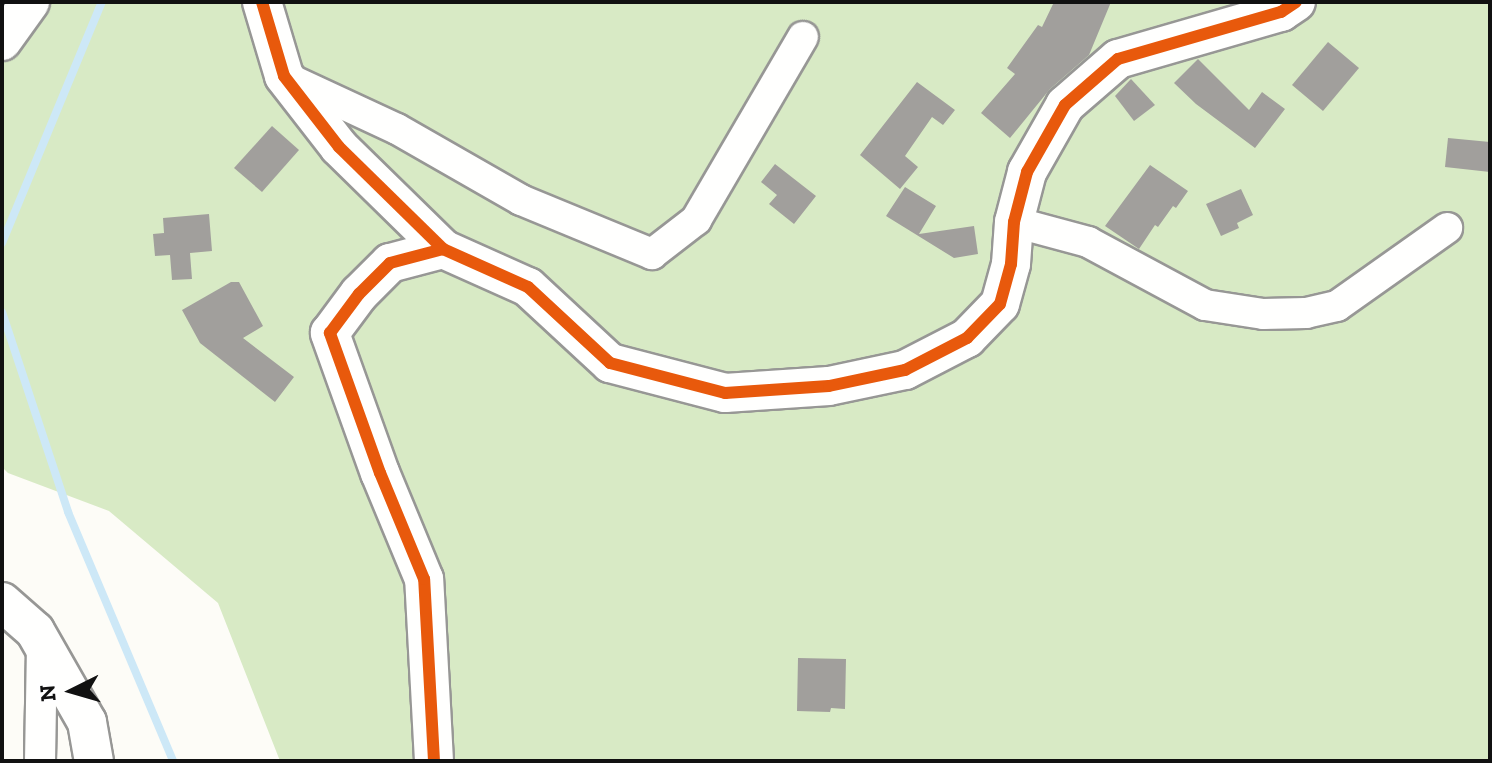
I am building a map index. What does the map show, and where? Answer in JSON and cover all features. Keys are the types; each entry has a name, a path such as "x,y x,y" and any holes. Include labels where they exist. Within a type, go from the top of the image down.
{"street":[{"path":"2,41 30,2"},
{"path":"262,2 284,76 339,147 443,249 528,287 610,363 725,393 829,386 905,370 967,338 1000,304 1011,264 1014,222 1027,172 1065,105 1118,59 1281,12 1296,2"},
{"path":"284,76 397,129 521,200 652,254 696,220 803,37"},
{"path":"1014,222 1088,242 1205,305 1263,314 1306,313 1337,306 1447,228"},
{"path":"434,761 424,579 380,473 330,333 359,294 390,263 443,249"},
{"path":"2,602 35,631 42,643 87,722 94,761"},
{"path":"40,761 42,643"}],"green space":[{"path":"2,2 1490,2 1490,761 280,761 218,603 109,511 8,473 2,467"}],"building":[{"path":"1054,2 1111,2 1089,55 1050,89 1010,138 981,113 1015,74 1007,68 1038,25 1042,27"},
{"path":"1328,42 1359,68 1323,111 1292,85"},
{"path":"1198,59 1249,110 1262,92 1285,109 1255,148 1196,104 1174,83"},
{"path":"1131,79 1155,105 1134,121 1115,96"},
{"path":"917,82 955,110 943,125 932,117 905,156 918,167 900,189 860,155"},
{"path":"272,126 299,150 262,192 234,168"},
{"path":"1448,138 1490,142 1490,172 1445,167"},
{"path":"775,164 816,196 794,224 769,204 777,195 761,182"},
{"path":"1150,165 1188,191 1158,227 1155,225 1139,249 1105,226"},
{"path":"905,187 936,206 919,234 974,226 978,254 954,258 886,216"},
{"path":"1241,189 1253,215 1237,223 1239,228 1221,236 1206,204"},
{"path":"209,214 212,251 190,253 192,279 172,280 170,255 155,256 153,234 164,233 163,218"},
{"path":"231,282 239,282 263,326 243,338 294,377 275,402 200,343 182,310"},
{"path":"798,658 846,659 845,709 797,711"}],"waterway":[{"path":"2,243 102,2"},
{"path":"2,312 68,512 173,761"}],"cycle path":[{"path":"262,2 284,76 339,147 443,249 528,287 610,363 725,393 829,386 905,370 967,338 1000,304 1011,264 1014,222 1027,172 1065,105 1118,59 1281,12 1296,2"},
{"path":"434,761 424,579 380,473 330,333 359,294 390,263 443,249"}]}
